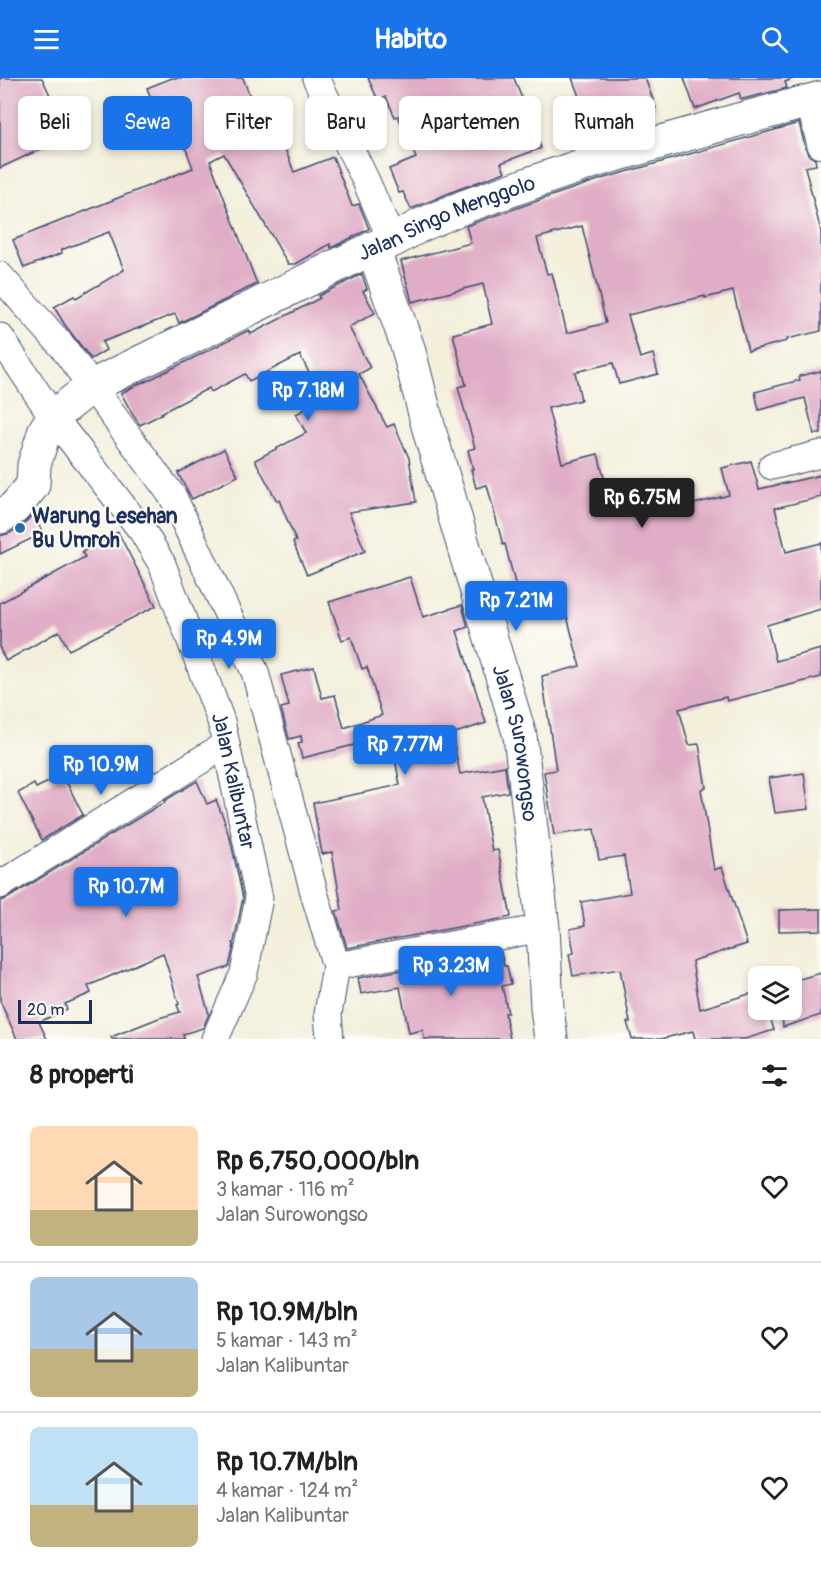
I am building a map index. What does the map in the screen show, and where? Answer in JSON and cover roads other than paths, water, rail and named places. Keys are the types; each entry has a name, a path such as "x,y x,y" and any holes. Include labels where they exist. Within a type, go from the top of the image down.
{"street":[{"path":"316,78 386,227 383,244"},
{"path":"816,100 821,145"},
{"name":"Jalan Singo Menggolo","path":"54,416 91,387 419,226 466,206 548,177 734,121 816,100"},
{"name":"Jalan Surowongso","path":"383,244 430,433 520,736 543,928 551,1039"},
{"path":"0,276 62,346 173,497 255,672 336,966 328,1014 330,1039"},
{"name":"Jalan Kalibuntar","path":"0,337 54,416 143,531 162,564 221,721 259,898 244,973 215,1039"},
{"path":"0,518 14,508 33,485 34,465 45,430 54,416"},
{"path":"772,466 821,454"},
{"path":"0,885 225,745"},
{"path":"336,966 543,928"}],"place":[{"name":"Warung Lesehan Bu Umroh","path":"20,528"}]}
